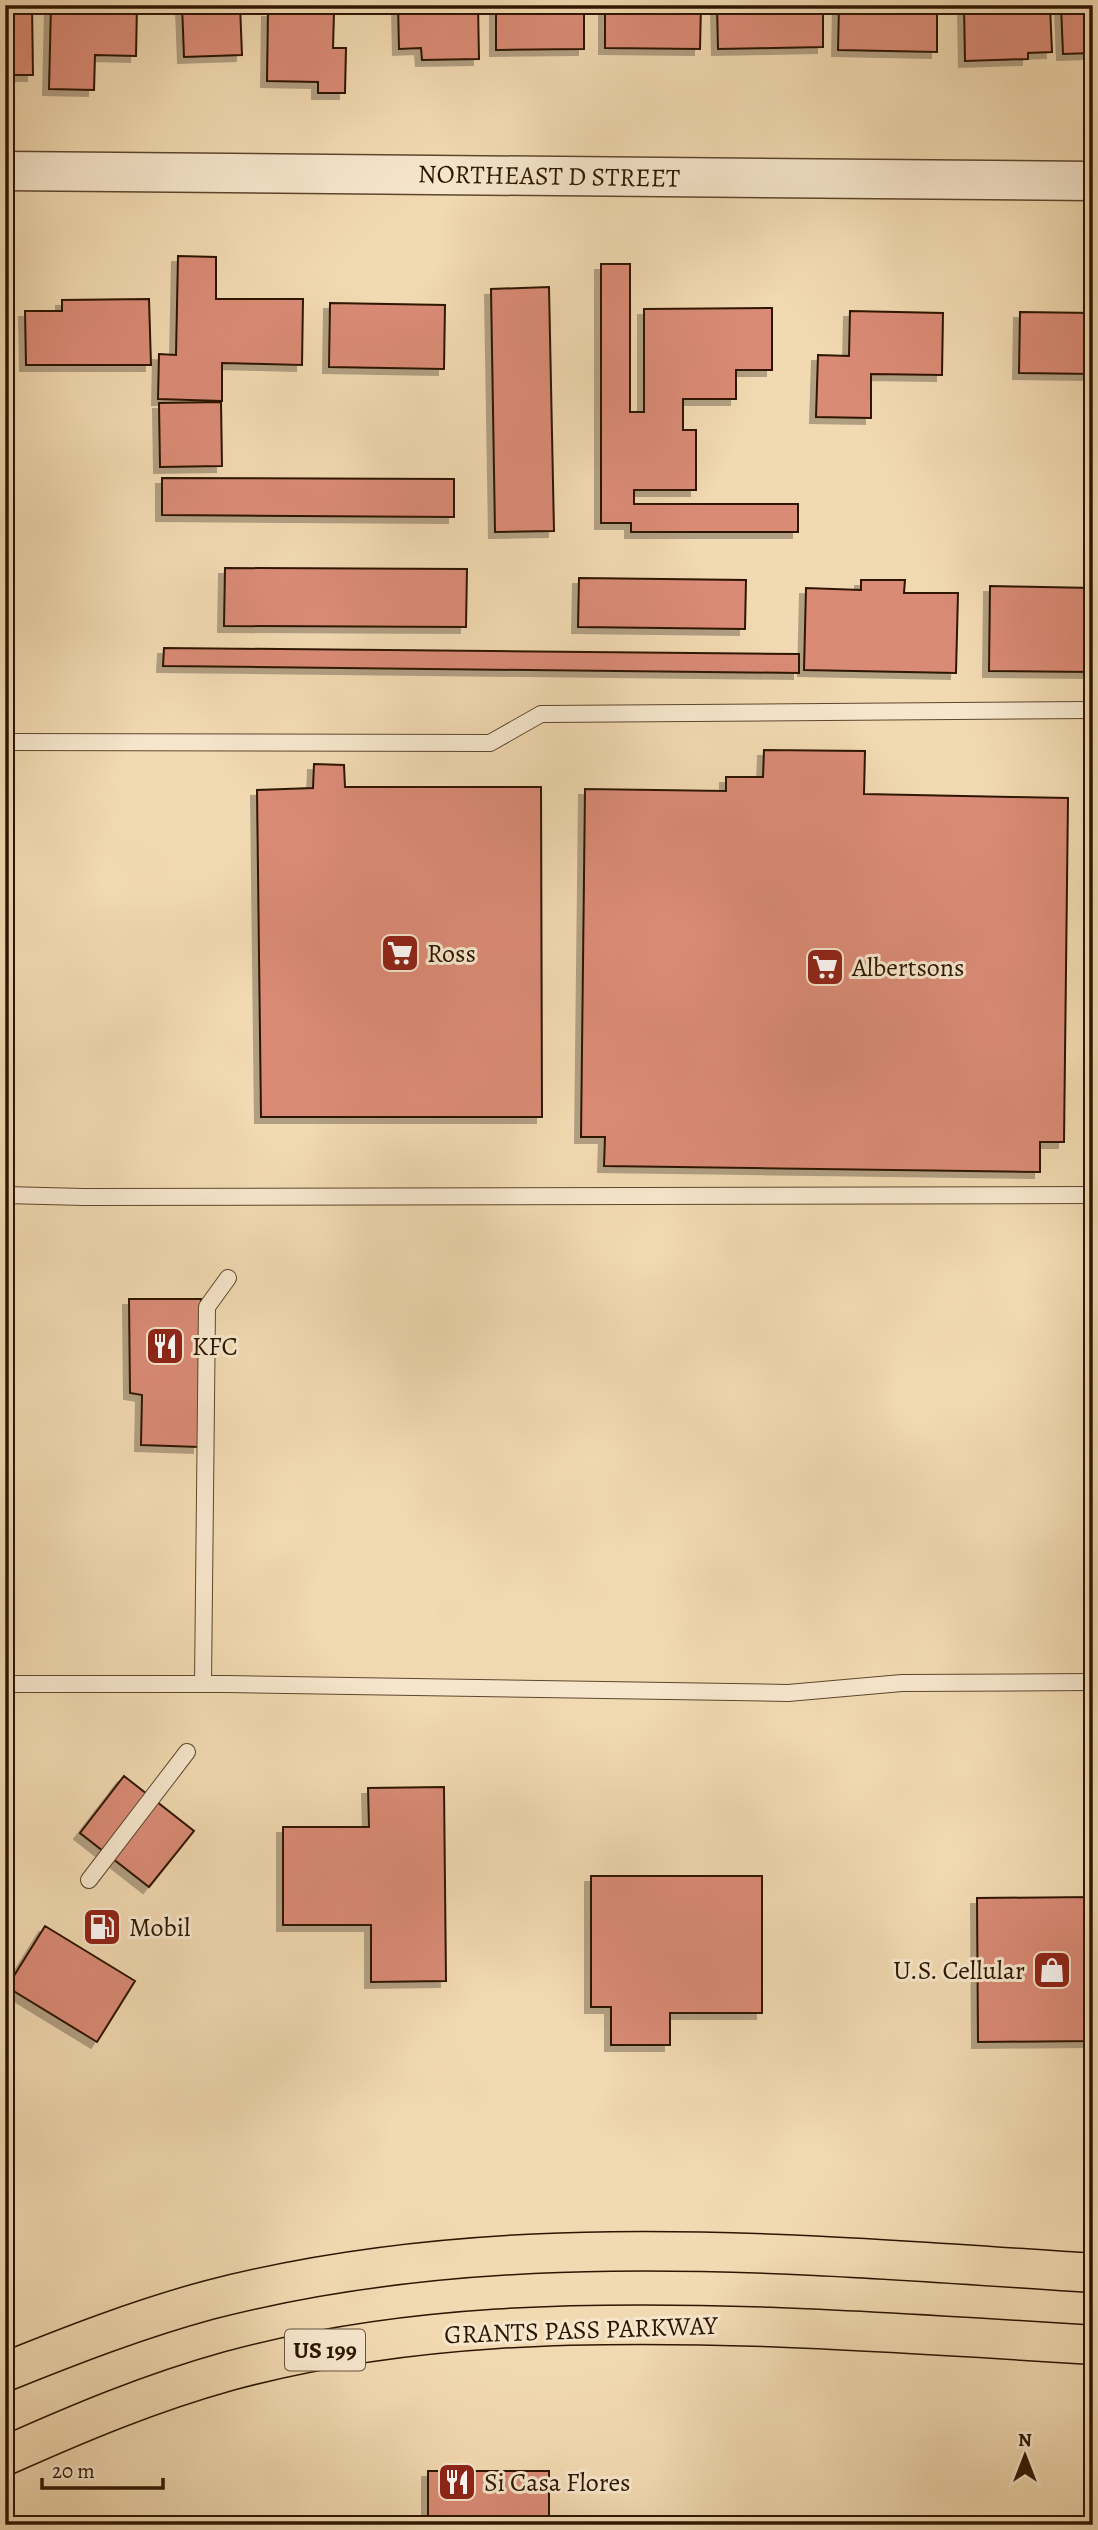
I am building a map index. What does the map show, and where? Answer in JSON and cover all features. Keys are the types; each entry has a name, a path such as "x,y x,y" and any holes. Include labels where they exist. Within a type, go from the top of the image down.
{"highway":[{"path":"5,2372 139,2320 210,2300 297,2281 436,2260 513,2254 665,2251 816,2256 1093,2273"},
{"name":"GRANTS PASS PARKWAY","path":"5,2456 96,2415 229,2371 370,2342 441,2333 512,2327 662,2323 1093,2345"}],"street":[{"name":"NORTHEAST D STREET","path":"5,171 1093,181"}],"lane":[{"path":"5,742 490,743 541,714 1093,710"},
{"path":"5,1195 1093,1195"},
{"path":"203,1684 207,1307 228,1278"},
{"path":"5,1684 203,1684 788,1693 902,1683 1093,1682"},
{"path":"89,1880 187,1752"}],"building":[{"path":"5,5 32,5 33,75 5,75"},
{"path":"51,5 137,5 136,56 95,55 94,90 49,89"},
{"path":"182,5 240,5 242,55 184,57"},
{"path":"398,5 478,5 479,59 422,60 421,48 399,49"},
{"path":"496,5 584,5 584,49 496,50"},
{"path":"605,5 701,5 700,49 605,48"},
{"path":"717,5 823,5 823,47 718,49"},
{"path":"839,5 937,5 937,52 838,50"},
{"path":"964,5 1050,5 1052,52 1028,53 1028,59 965,61"},
{"path":"1061,5 1093,5 1093,53 1063,54"},
{"path":"268,11 334,12 333,48 346,48 345,93 318,93 318,82 267,81"},
{"path":"178,256 216,257 216,299 303,299 302,365 222,363 222,401 158,399 159,354 176,355"},
{"path":"601,264 630,264 630,412 644,412 644,309 772,308 772,370 736,370 736,399 683,399 683,430 696,430 696,490 634,490 634,504 798,504 798,532 631,532 631,523 601,523"},
{"path":"549,287 554,531 495,532 491,289"},
{"path":"149,299 151,365 26,365 25,311 62,311 62,300"},
{"path":"330,303 445,305 444,369 329,367"},
{"path":"850,311 943,313 942,375 871,374 871,418 816,417 818,355 849,356"},
{"path":"1020,312 1093,313 1093,374 1019,373"},
{"path":"221,402 222,466 160,467 159,403"},
{"path":"162,478 454,479 454,517 162,515"},
{"path":"225,568 467,569 466,627 224,626"},
{"path":"579,578 746,580 745,629 578,627"},
{"path":"861,580 905,580 904,593 958,593 956,673 804,670 806,588 861,590"},
{"path":"990,586 1093,588 1093,672 989,671"},
{"path":"164,648 799,654 799,673 163,666"},
{"name":"Albertsons","path":"764,750 865,751 864,794 1068,798 1064,1142 1040,1142 1040,1172 604,1166 605,1137 581,1137 585,789 726,791 726,777 763,777"},
{"name":"Ross","path":"314,764 344,765 345,787 541,787 542,1117 261,1117 257,790 313,788"},
{"name":"KFC","path":"129,1299 201,1299 199,1447 141,1445 142,1395 130,1393"},
{"path":"124,1776 194,1831 149,1887 80,1833"},
{"path":"444,1787 446,1981 371,1982 371,1925 283,1925 283,1827 369,1827 368,1788"},
{"path":"591,1876 762,1876 762,2013 670,2013 670,2045 611,2045 611,2007 591,2007"},
{"path":"1093,1897 1093,2041 978,2042 977,1898"},
{"path":"45,1926 135,1981 97,2042 7,1987"},
{"path":"428,2471 549,2471 549,2525 428,2525"}],"place":[{"name":"Ross","path":"400,953"},
{"name":"Albertsons","path":"825,967"},
{"name":"KFC","path":"165,1346"},
{"name":"Mobil","path":"102,1927"},
{"name":"U.S. Cellular","path":"1052,1970"},
{"name":"Si Casa Flores","path":"457,2482"}]}
